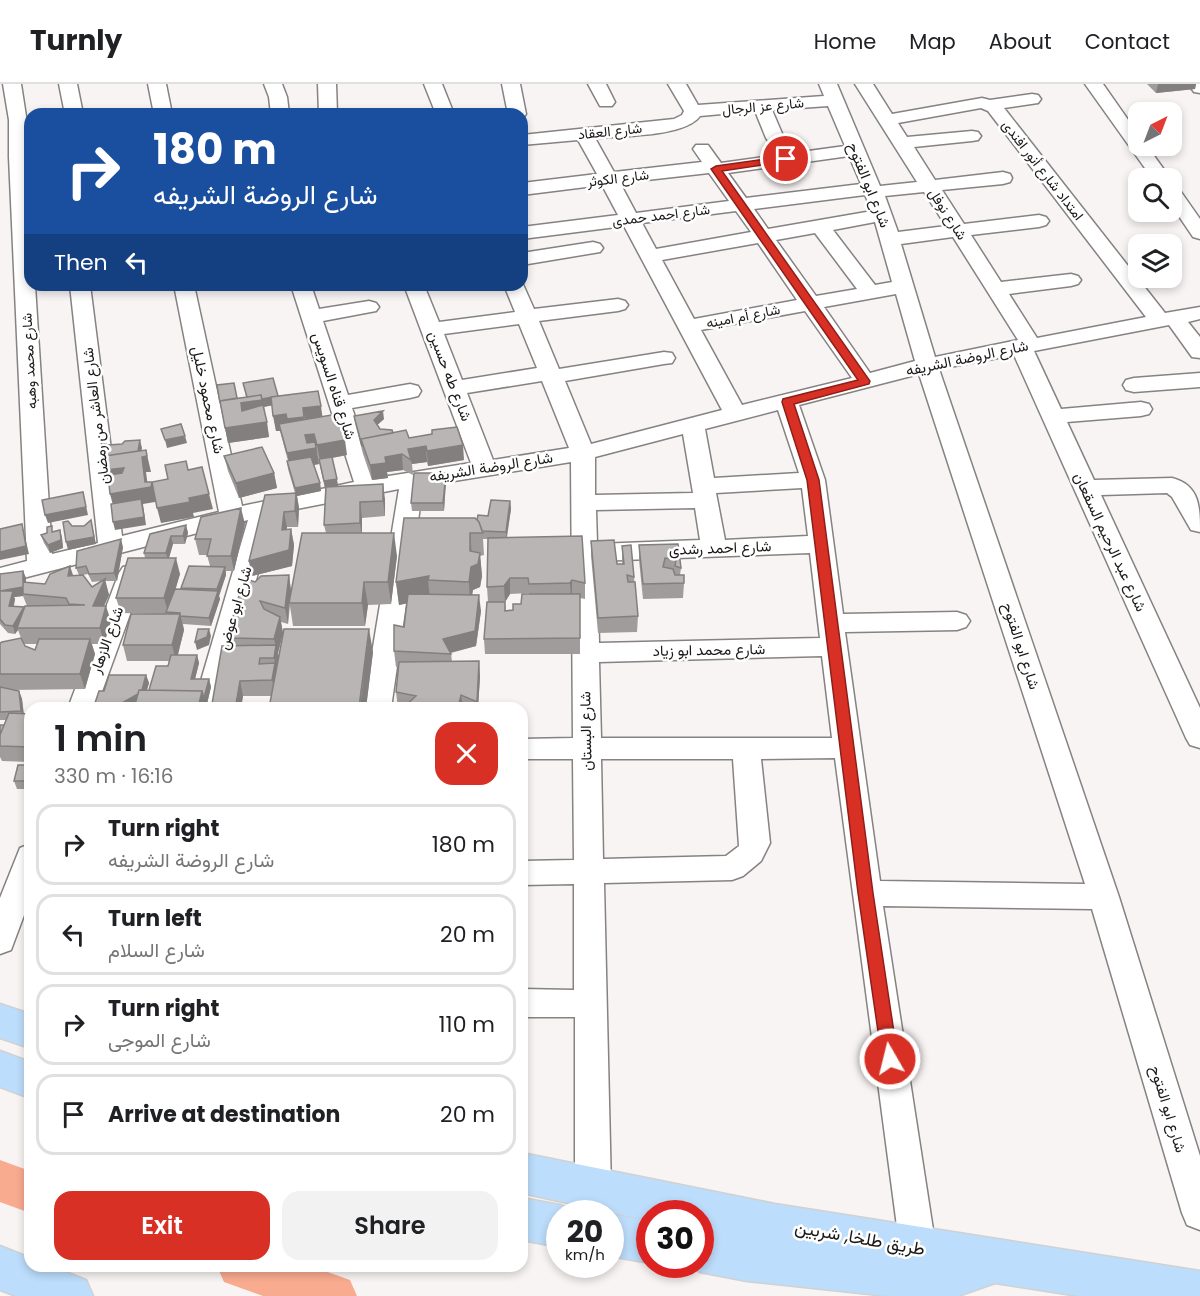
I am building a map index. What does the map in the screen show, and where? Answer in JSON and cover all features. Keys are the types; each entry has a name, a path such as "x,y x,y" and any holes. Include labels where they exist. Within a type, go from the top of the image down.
{"main road":[{"path":"0,1021 24,1029"},
{"path":"0,1069 24,1078"},
{"name":"طريق طلخا, شربين","path":"528,1174 593,1190 918,1249 1200,1293"},
{"path":"528,1220 546,1223"},
{"path":"714,1254 747,1260 856,1272 938,1278 965,1273 996,1262"},
{"path":"0,1268 70,1296"}],"street":[{"name":"شارع محمد وهبه","path":"12,84 19,114 24,193"},
{"path":"68,84 73,108"},
{"path":"157,84 162,108"},
{"path":"273,84 279,108"},
{"path":"327,84 328,108"},
{"path":"433,84 443,108"},
{"path":"511,84 516,108"},
{"path":"597,84 606,102"},
{"path":"677,84 693,111"},
{"name":"شارع نوفل","path":"864,84 995,289 1026,345"},
{"path":"1094,84 1154,168"},
{"path":"1197,84 1200,88"},
{"path":"749,86 775,138"},
{"name":"شارع عز الرجال","path":"693,111 761,106 831,92"},
{"name":"شارع ابو الفتوح","path":"831,92 879,209 927,365 1104,897 1200,1213"},
{"path":"886,120 976,100 1032,99"},
{"name":"امتداد شارع أنور افندى","path":"976,100 1167,318 1200,352"},
{"name":"شارع العقاد","path":"528,139 674,125 691,117 693,111"},
{"path":"584,134 736,415"},
{"path":"902,143 972,136"},
{"path":"702,149 865,381"},
{"name":"شارع الكوثر","path":"528,188 855,150"},
{"path":"649,256 820,226 879,209 929,186 1003,178"},
{"name":"شارع احمد حمدى","path":"528,232 741,205 879,209"},
{"path":"1182,207 1200,233"},
{"path":"879,209 958,231 1039,221"},
{"path":"0,228 24,224"},
{"path":"820,226 870,292"},
{"path":"528,258 593,248"},
{"path":"995,289 1071,280"},
{"name":"شارع أم امينه","path":"688,326 904,286"},
{"name":"شارع محمد وهبه","path":"29,291 40,566"},
{"name":"شارع العاشر من رمضان","path":"81,291 111,547"},
{"name":"شارع محمود خليل","path":"185,291 232,515"},
{"name":"شارع قناه السويس","path":"303,291 367,487"},
{"name":"شارع طه حسين","path":"416,291 485,468"},
{"name":"شارع البستان","path":"517,291 583,453 583,503 576,546 585,653 593,1190"},
{"path":"431,329 618,304"},
{"path":"311,317 369,307"},
{"name":"شارع الروضة الشريفه","path":"0,576 232,515 412,479 583,453 927,365 1200,313"},
{"name":"شارع عبد الرحيم السقعان","path":"1026,345 1053,416 1200,738"},
{"path":"454,388 664,358"},
{"path":"1134,385 1200,380"},
{"path":"340,404 410,391"},
{"path":"787,402 813,480 866,893 918,1249"},
{"path":"1053,416 1141,409"},
{"path":"693,425 714,548"},
{"path":"377,702 377,638 391,542 412,479"},
{"path":"583,503 705,493 813,480"},
{"path":"1085,488 1172,485 1181,492 1200,524"},
{"name":"شارع ابو عوض","path":"209,702 264,508"},
{"name":"شارع الازهار","path":"84,702 146,538"},
{"name":"شارع احمد رشدى","path":"576,546 714,548 821,544"},
{"name":"شارع محمد ابو زياد","path":"585,653 832,635 957,621"},
{"path":"528,873 732,868 751,853 755,843 746,748"},
{"path":"528,749 847,748"},
{"path":"0,941 24,873"},
{"path":"866,893 1104,897"},
{"path":"528,1003 590,1004"}],"building":[{"path":"273,378 278,396 262,399 261,395 247,397 243,383"},
{"path":"234,383 237,398 220,401 220,403 217,385"},
{"path":"318,391 321,406 303,408 304,417 287,419 286,414 273,416 271,397"},
{"path":"261,395 262,400 241,403 242,411 263,405 267,422 225,428 220,401"},
{"path":"383,411 374,420 380,429 392,430 393,433 361,439 362,446 354,416"},
{"path":"337,414 345,440 317,445 314,434 305,435 307,443 315,442 316,448 287,453 279,424"},
{"path":"181,424 185,436 165,440 161,429"},
{"path":"457,427 463,445 427,451 426,446 408,449 411,460 402,454 385,457 386,463 370,465 361,439 406,430 409,438 432,434 432,430"},
{"path":"140,440 138,451 105,456 101,442 108,445"},
{"path":"262,447 274,473 236,483 224,456"},
{"path":"146,450 147,456 142,457 145,482 152,482 151,487 110,494 108,475 122,473 124,468 105,470 105,456"},
{"path":"311,457 320,483 295,488 287,461"},
{"path":"332,457 337,479 324,481 319,459"},
{"path":"186,461 188,470 202,467 209,494 189,498 190,502 157,508 152,482 168,479 165,465"},
{"path":"414,473 446,473 443,503 411,503"},
{"path":"383,484 383,501 360,502 360,523 324,525 326,487"},
{"path":"83,492 86,507 45,515 42,500"},
{"path":"296,493 295,511 284,512 282,530 291,529 289,550 249,561 265,495"},
{"path":"141,499 144,517 113,522 111,504"},
{"path":"491,500 510,501 506,532 482,531 477,520 478,515 488,516"},
{"path":"241,508 231,556 207,556 211,539 195,539 201,517"},
{"path":"404,518 475,518 483,533 470,533 470,551 480,553 478,564 471,567 469,582 428,580 429,576 396,582"},
{"path":"91,520 94,537 66,542 63,522 68,521 72,526 84,526"},
{"path":"22,524 26,546 0,552 0,529"},
{"path":"186,525 183,536 171,536 166,553 144,553 150,534"},
{"path":"52,526 52,532 60,530 61,540 48,545 41,535 47,533 47,527"},
{"path":"302,533 394,533 388,582 364,582 362,603 289,603"},
{"path":"582,536 585,583 572,580 570,583 529,584 528,578 510,578 504,586 487,587 488,538"},
{"path":"121,539 114,573 89,574 86,566 76,568 77,551"},
{"path":"614,540 617,564 624,564 622,546 631,545 634,577 627,575 628,582 635,582 638,616 598,618 591,541"},
{"path":"678,544 681,568 675,566 676,560 665,558 663,567 673,569 675,575 684,575 684,583 643,584 639,545"},
{"path":"128,558 176,558 164,598 116,598"},
{"path":"70,566 68,576 83,575 92,587 105,579 93,606 106,606 100,628 17,628 25,606 85,605 69,604 66,598 23,594 23,582 45,584 50,574"},
{"path":"189,566 225,567 217,589 181,588"},
{"path":"23,571 23,587 0,591 0,574"},
{"path":"289,575 285,608 260,601 264,609 280,617 274,639 227,638 244,578 255,582 261,576"},
{"path":"175,589 218,591 209,618 180,616 180,613 166,612"},
{"path":"0,591 13,591 9,606 24,607 13,626 5,625 0,619"},
{"path":"408,594 479,595 475,631 443,639 451,654 394,651 394,625 404,627"},
{"path":"522,594 580,594 580,638 484,639 487,602 505,602 505,611 513,610 513,604 521,604"},
{"path":"131,614 180,614 172,645 123,645"},
{"path":"198,629 209,629 207,637 195,642"},
{"path":"284,629 369,629 360,702 270,702"},
{"path":"21,638 25,646 35,650 39,639 90,639 80,674 0,674 0,643"},
{"path":"276,645 274,658 260,658 259,664 275,663 272,680 240,681 236,702 212,702 222,646"},
{"path":"171,655 197,655 191,679 209,679 204,698 202,691 149,690 156,666 168,666"},
{"path":"479,661 477,702 461,695 459,702 410,702 416,696 396,692 399,662"},
{"path":"109,675 146,675 142,690 124,702 95,702 99,691 104,691"},
{"path":"0,687 19,691 21,711 0,712"},
{"path":"139,690 202,691 199,702 136,702"},
{"path":"9,713 24,714 24,747 0,746 0,735"},
{"path":"18,765 24,765 24,781 14,781"}],"waterway":[{"path":"0,1181 24,1190"},
{"path":"259,1272 333,1296"}],"route":[{"path":"786,159 716,169 865,381 787,402 813,480 866,893 890,1059"}]}
